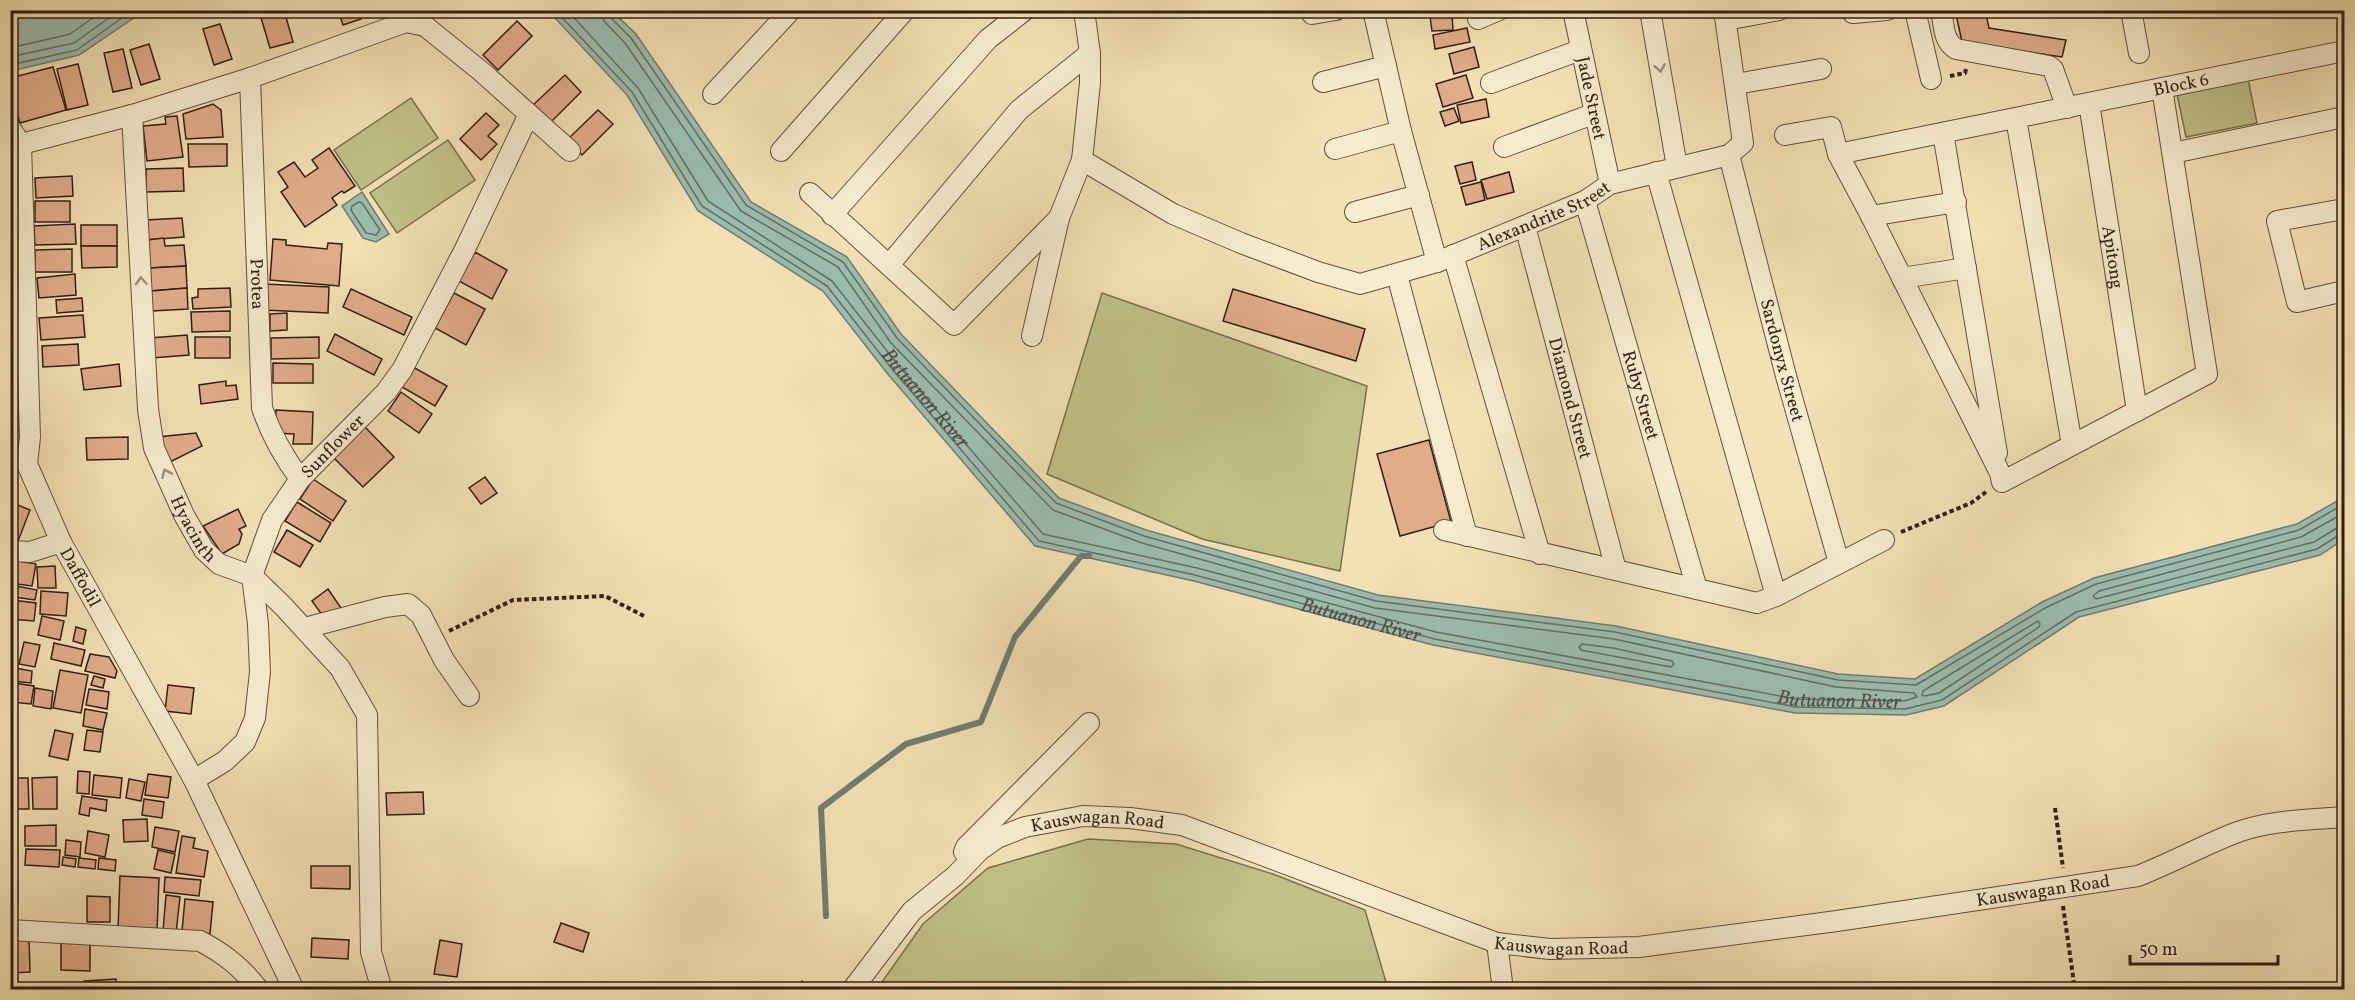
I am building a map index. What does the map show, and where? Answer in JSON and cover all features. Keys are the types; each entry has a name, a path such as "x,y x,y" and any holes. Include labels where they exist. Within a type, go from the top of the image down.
{"street":[{"path":"712,94 790,10"},
{"path":"781,151 905,10"},
{"path":"832,215 988,39 1025,10"},
{"path":"1032,336 1059,219 1082,160 1090,83 1090,53 1084,10"},
{"path":"1312,14 1336,10"},
{"path":"1373,10 1401,131 1419,195 1445,258 1540,554"},
{"path":"1478,19 1499,10"},
{"name":"Jade Street","path":"1573,10 1593,114 1610,184"},
{"path":"1650,10 1677,167"},
{"path":"1729,155 1743,143 1725,15 1779,10"},
{"path":"1853,13 1887,10"},
{"path":"1915,10 1931,80"},
{"path":"1941,10 1946,38 1949,45 1956,49 2049,66 2054,69 2067,108"},
{"path":"2136,11 2139,53"},
{"path":"14,139 132,115 250,78 406,22 425,26 570,151"},
{"path":"1491,83 1580,50"},
{"name":"Block 6","path":"1838,154 2344,51"},
{"path":"889,265 1019,110 1090,53"},
{"path":"1323,82 1386,66"},
{"path":"1736,84 1821,69"},
{"name":"Protea","path":"250,78 262,408 278,447 300,479"},
{"path":"2001,477 2072,445 2207,374 2162,88"},
{"name":"Apitong","path":"2089,103 2137,411"},
{"name":"Sunflower","path":"194,780 225,761 245,742 255,718 260,672 258,624 252,576 272,520 300,479 386,392 402,370 465,249 529,114"},
{"path":"1504,147 1593,114"},
{"name":"Hyacinth","path":"132,115 148,409 154,448 184,514 204,550 219,564 252,576 305,628 340,668 367,715 370,952 385,989"},
{"path":"2173,153 2344,117"},
{"path":"2016,118 2072,445"},
{"path":"1785,135 1831,127 1838,154 2001,477"},
{"path":"1335,149 1401,131"},
{"path":"1943,133 2001,477"},
{"name":"Daffodil","path":"14,139 30,437 19,464 194,780 294,990"},
{"name":"Alexandrite Street","path":"1082,160 1173,214 1318,272 1360,284 1397,275 1525,226 1585,201 1610,184 1729,155"},
{"name":"Sardonyx Street","path":"1729,155 1786,376 1839,562"},
{"path":"1656,172 1776,596"},
{"path":"810,193 954,325 1059,219"},
{"path":"1355,212 1419,195"},
{"name":"Ruby Street","path":"1585,201 1697,590"},
{"path":"1871,216 1956,202"},
{"path":"2344,209 2277,221 2297,302 2344,291"},
{"name":"Diamond Street","path":"1525,226 1616,570"},
{"path":"1902,278 1966,268"},
{"path":"1397,275 1467,536"},
{"path":"1444,530 1757,603 1776,596 1884,540"},
{"path":"10,553 13,551 30,552 61,542"},
{"path":"305,628 385,607 408,604 421,615 444,660 469,696"},
{"path":"955,876 966,847 1089,723"},
{"name":"Kauswagan Road","path":"852,990 912,911 955,876 988,844 1025,827 1083,816 1130,818 1182,825 1497,943 1561,949 1639,947 1837,921 2138,876 2172,863 2236,832 2262,825 2344,816"},
{"path":"10,930 200,941 224,953 242,969 259,990"},
{"path":"1497,943 1503,990"}],"path":[{"path":"1884,540 1971,502 2001,477"},
{"path":"433,638 513,600 605,596 644,616"},
{"path":"2055,808 2075,990"}],"green space":[{"path":"2248,79 2257,123 2186,137 2177,94"},
{"path":"411,98 438,138 361,190 334,150"},
{"path":"448,140 475,180 397,233 370,193"},
{"path":"1102,293 1367,386 1340,571 1202,539 1047,474"},
{"path":"1088,839 1176,844 1273,874 1365,910 1388,989 877,989 923,924 988,868"}],"water":[{"path":"10,11 144,11 79,55 11,71"},
{"name":"Butuanon River","path":"545,11 612,11 636,34 751,202 847,257 901,334 1059,498 1146,530 1378,595 1616,626 1838,674 1915,679 2042,602 2094,578 2297,524 2344,497 2344,539 2320,555 2079,617 1944,706 1906,715 1795,713 1433,645 1194,581 1035,546 887,373 823,291 698,211 627,95 556,19"},
{"path":"362,192 389,234 376,242 363,238 342,206"}],"building":[{"path":"284,10 293,42 270,48 259,11"},
{"path":"338,10 358,10 361,19 343,25"},
{"path":"1955,10 1985,10 1989,28 2066,40 2062,57 1962,42"},
{"path":"1452,14 1453,30 1432,31 1430,16"},
{"path":"517,21 532,36 498,70 483,55"},
{"path":"220,24 232,59 214,65 203,29"},
{"path":"1467,28 1470,42 1435,49 1433,35"},
{"path":"149,44 160,79 141,85 130,50"},
{"path":"1474,47 1479,67 1454,74 1449,54"},
{"path":"123,49 132,88 113,92 104,53"},
{"path":"78,64 88,105 67,110 57,69"},
{"path":"53,67 66,110 20,123 10,88 10,78"},
{"path":"565,75 581,92 549,124 532,106"},
{"path":"1466,75 1473,98 1443,107 1436,84"},
{"path":"1486,99 1489,117 1461,123 1457,105"},
{"path":"213,104 221,110 223,137 186,139 183,114"},
{"path":"1454,108 1459,121 1445,126 1440,112"},
{"path":"598,110 613,124 582,155 567,140"},
{"path":"486,113 499,125 488,136 497,144 481,160 460,139"},
{"path":"177,116 183,157 147,161 143,126 166,124 165,117"},
{"path":"188,144 227,144 227,166 189,167"},
{"path":"329,148 355,186 332,198 337,205 305,227 281,192 288,187 278,172 294,162 305,177 318,168 312,160"},
{"path":"1472,162 1476,180 1460,184 1455,166"},
{"path":"183,168 184,191 146,192 146,169"},
{"path":"1509,172 1514,192 1487,199 1481,180"},
{"path":"72,176 73,196 36,198 35,178"},
{"path":"1481,182 1485,200 1466,205 1461,187"},
{"path":"35,201 70,201 70,222 35,222"},
{"path":"182,218 184,237 147,240 146,220"},
{"path":"75,224 76,244 35,245 34,226"},
{"path":"81,225 117,225 117,246 81,246"},
{"path":"164,238 165,246 184,245 186,266 150,268 147,240"},
{"path":"273,239 286,240 286,245 327,249 328,243 342,244 339,286 270,280"},
{"path":"81,246 117,246 117,267 82,268"},
{"path":"72,249 72,272 35,272 35,250"},
{"path":"475,252 507,270 492,299 459,281"},
{"path":"186,266 187,288 151,291 150,268"},
{"path":"75,274 76,295 39,298 37,278"},
{"path":"264,284 329,287 328,313 263,310"},
{"path":"187,288 188,309 152,311 151,291"},
{"path":"230,288 231,307 193,309 192,298 198,297 198,289"},
{"path":"351,289 412,317 404,335 343,307"},
{"path":"1233,289 1365,329 1356,361 1223,321"},
{"path":"454,293 485,309 466,345 435,328"},
{"path":"82,298 83,311 57,313 56,300"},
{"path":"230,311 230,331 192,332 191,312"},
{"path":"287,313 287,330 270,331 270,314"},
{"path":"83,315 85,337 41,340 39,318"},
{"path":"335,334 382,359 374,375 327,351"},
{"path":"187,335 189,355 152,358 150,338"},
{"path":"195,337 230,337 230,358 195,358"},
{"path":"319,337 319,358 271,359 271,338"},
{"path":"78,344 79,365 43,367 42,346"},
{"path":"273,363 313,364 313,383 273,383"},
{"path":"119,364 121,386 84,390 81,369"},
{"path":"413,367 447,386 435,406 402,387"},
{"path":"226,381 226,386 236,385 238,399 201,404 199,385"},
{"path":"401,392 432,414 419,433 388,411"},
{"path":"276,410 313,412 312,444 293,444 294,434 275,433"},
{"path":"365,427 394,457 363,487 334,458"},
{"path":"196,433 202,446 170,462 158,437"},
{"path":"128,437 128,459 87,460 86,438"},
{"path":"1429,440 1451,522 1400,536 1377,454"},
{"path":"485,477 497,493 481,504 469,488"},
{"path":"313,479 346,501 333,521 300,499"},
{"path":"10,502 30,510 18,541 10,538"},
{"path":"297,502 331,523 320,542 285,521"},
{"path":"238,509 246,526 239,529 242,534 239,544 222,554 203,526"},
{"path":"287,530 313,545 300,567 274,552"},
{"path":"14,560 36,564 32,586 10,583"},
{"path":"55,566 56,588 38,588 37,567"},
{"path":"16,586 37,590 35,600 14,597"},
{"path":"328,589 341,608 325,619 312,601"},
{"path":"41,591 68,593 66,616 40,614"},
{"path":"12,600 36,603 34,621 10,619"},
{"path":"42,616 64,621 60,640 38,635"},
{"path":"76,627 86,630 83,644 73,641"},
{"path":"24,642 40,645 35,667 19,664"},
{"path":"54,643 85,650 81,666 51,659"},
{"path":"90,654 109,657 117,671 115,678 85,671"},
{"path":"15,668 32,671 31,683 13,681"},
{"path":"60,670 88,675 81,713 53,708"},
{"path":"94,676 105,679 103,688 91,685"},
{"path":"14,683 34,686 31,704 12,702"},
{"path":"168,685 194,688 191,714 165,711"},
{"path":"35,688 53,691 51,709 33,706"},
{"path":"89,689 109,692 107,709 86,705"},
{"path":"85,709 107,713 103,730 83,726"},
{"path":"55,730 73,734 68,760 49,756"},
{"path":"87,730 103,732 100,752 84,750"},
{"path":"78,771 90,772 89,794 77,793"},
{"path":"148,774 171,777 168,798 145,795"},
{"path":"94,775 122,778 120,798 92,795"},
{"path":"57,777 57,809 33,809 32,778"},
{"path":"10,778 28,778 29,809 10,809"},
{"path":"129,779 145,782 141,801 126,798"},
{"path":"423,792 424,814 387,815 386,793"},
{"path":"82,796 107,800 106,811 90,808 89,816 79,814"},
{"path":"144,799 164,802 162,818 142,815"},
{"path":"147,819 148,841 124,842 123,820"},
{"path":"56,825 56,846 25,846 25,826"},
{"path":"155,827 179,831 175,852 152,847"},
{"path":"88,831 109,835 105,857 85,853"},
{"path":"182,836 195,838 193,848 208,851 204,877 176,873"},
{"path":"66,840 81,842 80,857 65,855"},
{"path":"26,849 60,850 59,867 25,865"},
{"path":"158,850 175,854 171,873 154,869"},
{"path":"63,857 76,859 75,867 62,865"},
{"path":"79,858 96,860 95,869 78,867"},
{"path":"99,858 116,860 115,871 98,869"},
{"path":"311,866 350,866 350,889 311,888"},
{"path":"120,876 159,878 157,931 118,929"},
{"path":"165,877 201,880 199,896 164,892"},
{"path":"166,895 180,897 176,933 163,931"},
{"path":"87,896 110,897 110,922 87,922"},
{"path":"185,899 213,902 210,934 182,931"},
{"path":"561,923 589,933 583,952 554,942"},
{"path":"10,936 29,936 30,972 10,973"},
{"path":"312,938 349,940 348,959 311,957"},
{"path":"61,939 90,939 90,971 61,970"},
{"path":"440,940 462,944 457,977 434,974"},
{"path":"116,979 117,990 84,990 84,981"},
{"path":"802,981 814,990 797,990"},
{"path":"53,984 54,990 35,990 35,985"}],"waterway":[{"path":"826,916 821,808 906,744 981,722 1015,637 1081,556 1089,556"}]}
